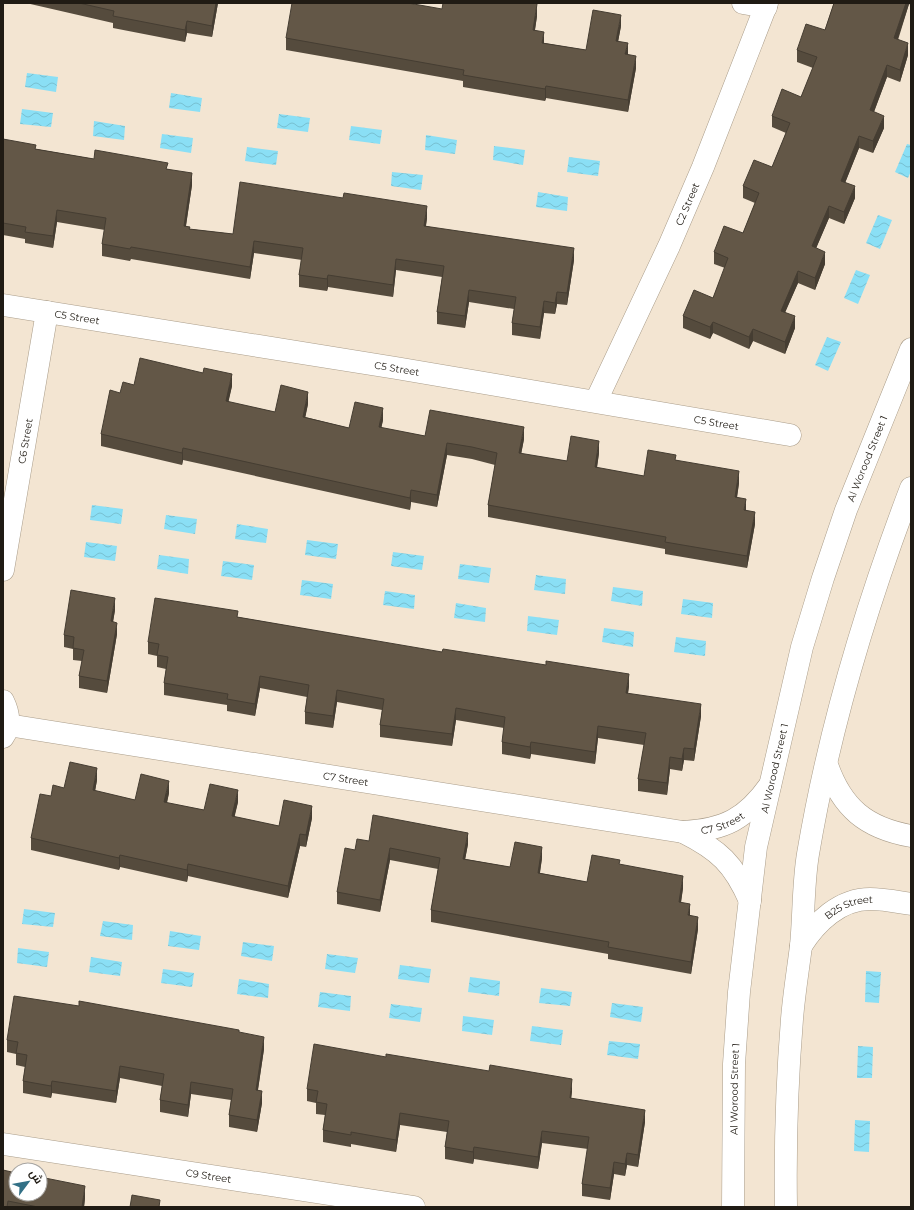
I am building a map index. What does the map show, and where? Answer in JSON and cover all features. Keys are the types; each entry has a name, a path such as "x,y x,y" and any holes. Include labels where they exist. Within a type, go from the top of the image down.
{"street":[{"path":"743,3 767,5"},
{"name":"C2 Street","path":"596,401 669,246 703,167 767,5"},
{"name":"C5 Street","path":"3,305 596,401 790,435"},
{"name":"C6 Street","path":"3,570 46,312"},
{"name":"Al Worood Street 1","path":"733,1207 734,1064 739,992 756,848 802,647 823,578 846,510 911,348"},
{"path":"786,1207 787,1092 792,1018 801,946 808,856 827,765 859,644 878,582 911,488"},
{"path":"3,701 7,709 5,731"},
{"name":"C7 Street","path":"5,731 683,832 706,831 728,824 745,814 759,800 770,784"},
{"path":"827,765 834,784 844,800 856,813 871,824 896,833 911,836"},
{"name":"C7 Street","path":"683,832 706,843 725,859 740,878 750,901"},
{"name":"B25 Street","path":"801,946 810,931 823,918 838,908 854,902 869,899 911,904"},
{"name":"C9 Street","path":"3,1144 414,1207"}],"water":[{"path":"27,73 58,77 56,92 25,87"},
{"path":"171,93 202,98 200,112 169,108"},
{"path":"22,109 53,113 51,127 20,124"},
{"path":"279,114 310,118 308,132 277,128"},
{"path":"94,121 125,126 124,140 93,136"},
{"path":"351,126 382,130 380,144 349,140"},
{"path":"162,134 193,138 191,153 160,148"},
{"path":"426,135 457,140 455,154 425,150"},
{"path":"907,144 911,145 911,171 908,178 895,172"},
{"path":"494,146 525,150 523,165 493,160"},
{"path":"247,147 278,151 276,165 245,161"},
{"path":"569,157 600,161 598,176 567,172"},
{"path":"392,172 423,175 421,190 391,186"},
{"path":"538,192 568,197 567,211 536,207"},
{"path":"878,215 892,220 880,249 866,243"},
{"path":"856,270 870,275 858,304 844,298"},
{"path":"827,337 841,342 828,371 815,365"},
{"path":"92,505 123,509 121,524 90,520"},
{"path":"166,515 197,519 195,534 164,529"},
{"path":"237,524 268,529 266,543 235,539"},
{"path":"307,540 338,544 336,559 305,555"},
{"path":"86,542 117,546 115,561 84,557"},
{"path":"393,552 424,556 422,570 391,566"},
{"path":"159,555 189,559 188,574 157,569"},
{"path":"223,561 254,565 252,580 221,576"},
{"path":"460,564 491,568 489,583 458,579"},
{"path":"536,575 566,579 565,594 534,590"},
{"path":"302,580 333,584 331,599 300,595"},
{"path":"613,587 643,591 642,606 611,601"},
{"path":"385,591 415,595 414,609 383,605"},
{"path":"683,599 713,603 712,618 681,614"},
{"path":"456,603 486,608 485,622 454,618"},
{"path":"528,616 559,620 557,635 527,631"},
{"path":"604,628 634,632 633,647 602,642"},
{"path":"676,637 706,641 705,656 674,652"},
{"path":"24,909 55,913 53,927 22,924"},
{"path":"103,921 133,925 132,940 100,936"},
{"path":"170,931 201,936 199,950 168,946"},
{"path":"243,942 274,946 272,961 241,956"},
{"path":"18,948 49,952 47,967 17,963"},
{"path":"327,954 358,958 355,973 325,969"},
{"path":"91,957 122,962 120,976 89,972"},
{"path":"400,965 431,969 429,983 398,979"},
{"path":"163,969 194,973 192,987 161,983"},
{"path":"866,971 881,972 879,1003 865,1002"},
{"path":"470,977 500,981 499,996 468,992"},
{"path":"239,979 269,984 268,998 237,994"},
{"path":"541,988 572,992 570,1006 539,1003"},
{"path":"320,992 351,996 350,1011 318,1007"},
{"path":"612,1003 643,1007 641,1022 610,1017"},
{"path":"391,1004 422,1008 420,1022 389,1018"},
{"path":"463,1016 494,1020 492,1035 462,1031"},
{"path":"532,1026 563,1030 561,1045 530,1041"},
{"path":"609,1041 640,1044 638,1059 607,1055"},
{"path":"858,1046 873,1047 872,1078 857,1078"},
{"path":"855,1120 870,1121 869,1152 854,1151"}],"building":[{"path":"79,3 216,3 212,26 187,21 185,30 113,16 114,11"},
{"path":"292,3 408,3 442,9 443,3 534,3 537,4 533,30 544,32 542,43 586,50 593,10 621,15 616,41 628,43 625,54 636,56 628,100 546,86 545,89 463,75 464,70 286,38"},
{"path":"834,3 906,3 894,38 908,43 900,70 887,65 870,110 884,116 873,141 859,136 841,181 855,186 844,212 829,206 812,246 825,252 815,278 798,271 781,311 795,316 785,342 753,329 749,337 713,322 710,327 683,316 694,290 713,298 728,258 714,252 724,226 743,233 759,193 743,186 754,160 772,167 790,123 772,116 782,89 801,97 817,57 797,50 806,24 825,30"},
{"path":"3,139 36,145 35,149 94,159 95,150 168,163 166,169 192,173 184,226 190,227 189,229 233,234 240,182 343,198 344,193 427,206 424,226 574,248 567,293 557,292 555,303 544,301 540,327 512,323 516,297 469,290 465,316 437,312 444,266 396,259 393,285 328,275 327,279 299,275 303,248 254,241 250,267 131,247 130,249 102,244 106,218 57,210 53,236 25,232 26,227 3,223"},
{"path":"140,358 203,373 204,368 232,374 226,401 275,412 281,385 308,392 303,417 349,428 355,402 383,408 379,427 425,436 430,410 524,427 519,453 567,461 571,436 599,441 595,467 644,476 648,450 676,455 675,460 739,471 735,497 746,499 744,510 755,512 747,556 665,542 666,537 488,505 497,453 472,447 447,443 437,495 411,490 410,498 183,448 182,453 101,434 110,390 120,393 123,382 134,385"},
{"path":"71,590 115,598 111,621 117,623 107,681 79,676 84,650 73,648 74,637 64,635"},
{"path":"155,598 238,611 237,617 442,652 443,649 546,665 546,661 629,674 626,693 701,704 694,749 684,748 682,759 670,757 667,783 638,779 646,733 598,726 595,752 531,742 530,747 502,742 505,717 456,708 452,734 380,725 384,699 337,690 333,716 305,712 309,685 260,676 255,704 227,699 228,694 164,683 168,657 157,655 159,644 148,642"},
{"path":"70,762 97,768 93,790 135,800 141,774 169,781 164,802 204,810 210,784 238,790 232,816 279,826 284,800 312,806 306,835 300,834 288,886 188,864 187,870 120,855 119,858 31,838 40,794 51,796 53,785 64,788"},
{"path":"373,815 468,833 463,859 510,867 515,842 542,847 538,873 587,882 592,855 620,860 619,864 683,876 679,902 690,904 688,915 698,917 691,962 608,947 609,942 431,910 440,858 390,848 380,900 337,892 345,848 355,850 357,839 369,841"},
{"path":"14,996 79,1006 79,1001 239,1030 239,1032 264,1037 256,1090 262,1091 257,1120 229,1115 233,1089 191,1082 188,1105 160,1100 164,1074 120,1066 116,1091 52,1081 51,1086 23,1081 27,1055 16,1053 18,1042 7,1040"},
{"path":"314,1044 386,1057 386,1054 489,1071 490,1065 572,1079 570,1098 645,1110 638,1155 627,1153 625,1164 614,1162 610,1188 582,1184 589,1137 542,1131 538,1157 474,1147 473,1152 445,1147 449,1121 400,1113 396,1140 351,1132 351,1135 323,1130 327,1104 316,1102 318,1091 307,1089"},
{"path":"3,1170 8,1171 8,1201 7,1207 3,1207"},
{"path":"48,1179 85,1186 82,1207 38,1207 13,1202 48,1202"},
{"path":"132,1195 160,1200 159,1207 130,1207"}]}
